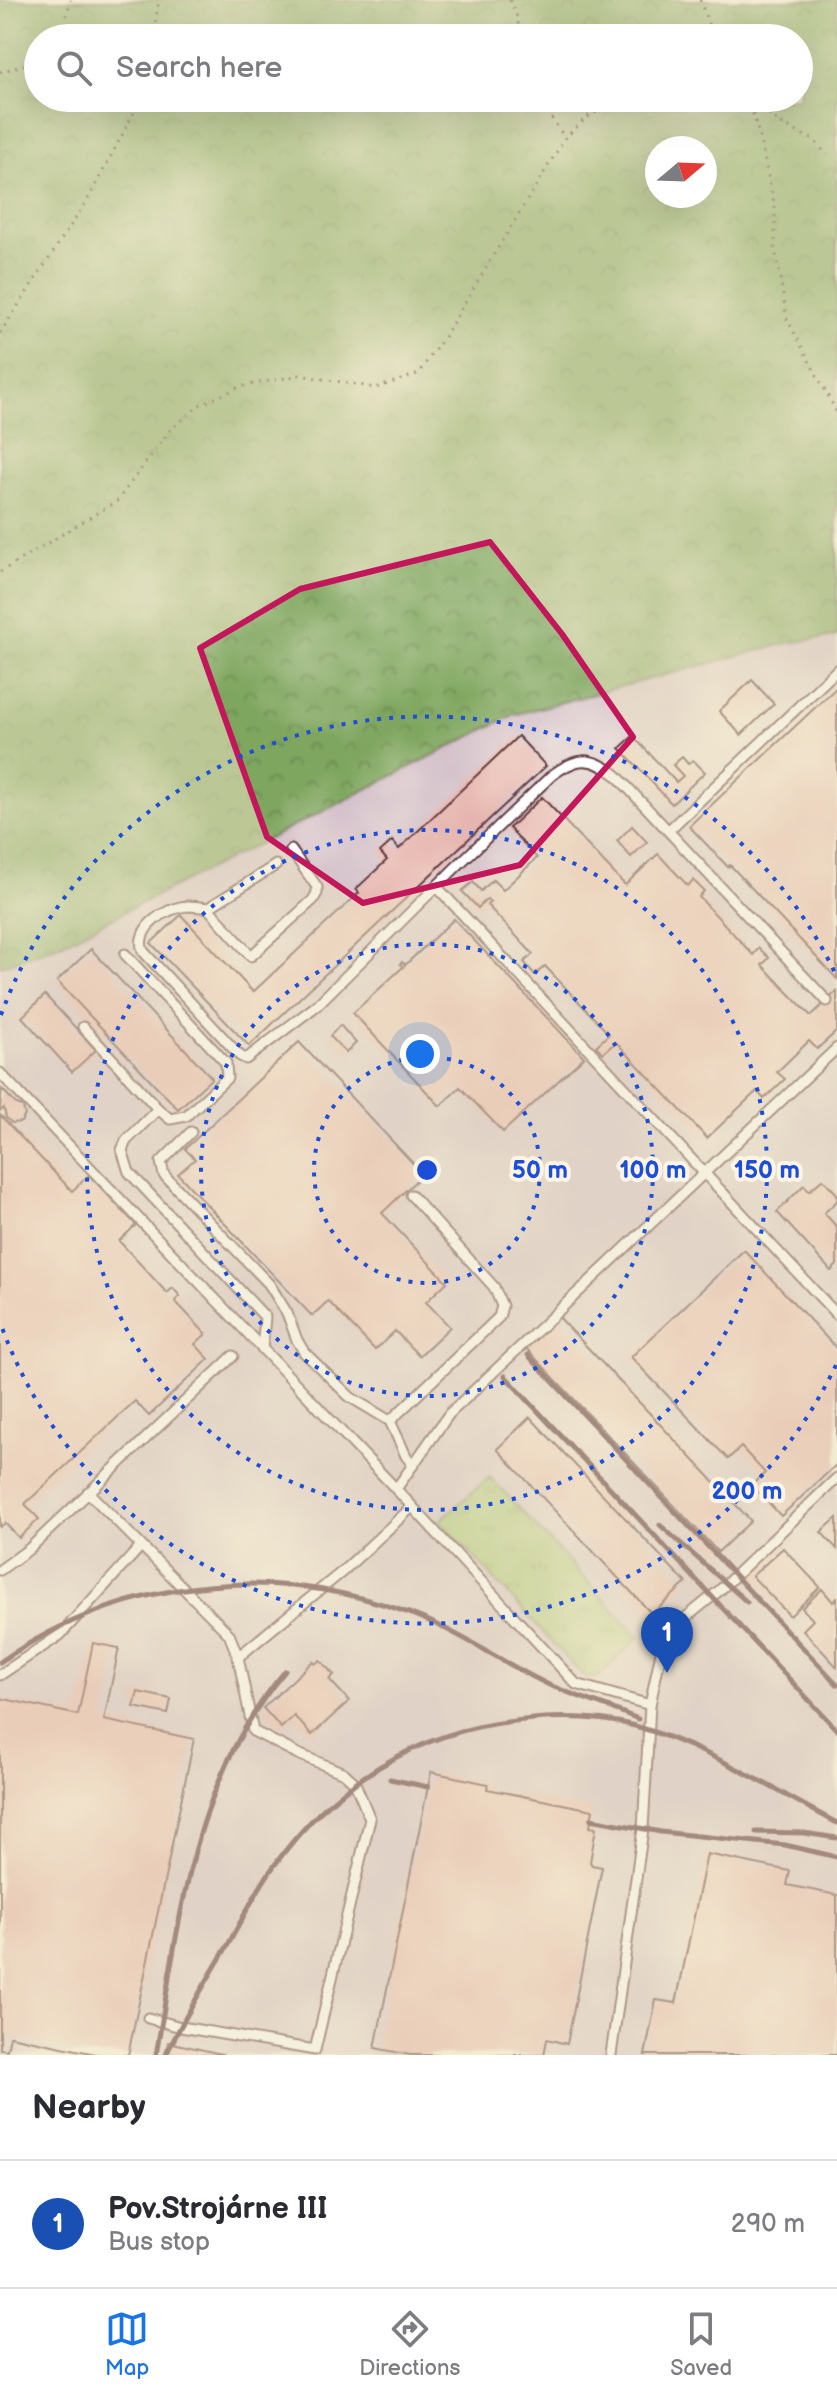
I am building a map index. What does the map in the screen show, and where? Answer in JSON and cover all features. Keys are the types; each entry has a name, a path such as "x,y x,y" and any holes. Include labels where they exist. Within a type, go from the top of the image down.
{"lane":[{"path":"669,830 824,679 837,670"},
{"path":"276,865 208,908 186,906 171,910 153,922 142,934 139,943 143,951 246,1059 316,1006 551,776 574,761 591,762 606,768 669,830 827,1001"},
{"path":"208,908 251,956 317,893 317,887 291,850"},
{"path":"437,887 837,1315"},
{"path":"83,1027 170,1119 186,1116 227,1078 226,1063 125,954"},
{"path":"396,1489 449,1414 837,1048"},
{"path":"0,1073 396,1489 576,1684 650,1705"},
{"path":"158,1109 126,1141 122,1150 129,1172 265,1317 262,1349"},
{"path":"191,1132 161,1162 164,1175 269,1284 287,1313 304,1352 350,1397 390,1421 413,1465"},
{"path":"390,1421 499,1317 502,1306 494,1287 411,1195"},
{"path":"0,1570 29,1549 233,1356"},
{"path":"611,2055 643,1829 650,1705 667,1635 720,1590 837,1478"},
{"path":"88,1492 229,1634 238,1657 253,1731 344,1773 355,1783 370,1819 314,2053 148,2018"},
{"path":"238,1657 343,1571 412,1507"},
{"path":"0,1675 60,1635 141,1546"}],"path":[{"path":"64,24 71,0"},
{"path":"155,24 159,0"},
{"path":"510,0 518,24"},
{"path":"700,0 708,24"},
{"path":"0,72 24,65"},
{"path":"0,333 88,199 135,112"},
{"path":"547,112 565,138"},
{"path":"0,572 117,501 170,430 200,405 239,387 300,375 376,388 418,374 444,337 565,138 596,112"},
{"path":"753,112 775,207 775,248 787,319 837,413"},
{"path":"766,112 781,124 814,140 827,155"}],"highlighted area":[{"path":"490,542 562,634 633,737 520,865 363,903 267,837 200,648 300,589"}],"shaded area":[{"path":"837,636 837,2055 0,2055 0,966 57,946 513,715 788,643"}],"green space":[{"path":"0,0 837,0 837,636 788,643 513,715 57,946 0,966"},
{"path":"490,1477 639,1637 598,1677 585,1678 440,1520"}],"building":[{"path":"752,680 774,704 741,735 719,711"},
{"path":"837,687 837,979 689,826"},
{"path":"518,736 546,766 249,1046 151,943 181,915 253,992 359,893 356,889 387,860 380,852 392,841 399,849"},
{"path":"633,736 676,782 683,776 673,765 682,757 688,764 693,760 705,772 672,804 620,748"},
{"path":"542,797 625,885 658,854 688,886 693,880 704,891 699,897 753,955 759,948 769,958 762,965 811,1016 837,991 837,1031 817,1049 809,1041 777,1072 785,1079 764,1099 757,1091 707,1138 616,1042 603,1053 596,1046 609,1034 545,966 535,975 524,962 533,954 487,905 490,902 487,899 478,908 462,891 473,882 481,891 493,880 503,890 537,858 509,828"},
{"path":"632,826 647,842 631,857 617,841"},
{"path":"454,919 584,1057 503,1132 460,1087 440,1106 353,1013 403,967 402,962 405,965"},
{"path":"91,949 212,1078 178,1109 57,981"},
{"path":"45,995 96,1050 72,1072 22,1017"},
{"path":"340,1025 356,1043 346,1053 330,1036"},
{"path":"299,1042 423,1174 382,1213 447,1282 426,1302 450,1327 419,1356 395,1331 375,1350 328,1301 312,1316 178,1174 195,1159 185,1149"},
{"path":"2,1089 23,1107 25,1115 21,1122 12,1123 6,1118 4,1108 0,1111"},
{"path":"0,1115 72,1191 89,1175 136,1225 119,1241 167,1293 173,1288 180,1296 175,1301 206,1334 195,1344 209,1359 149,1416 135,1401 25,1504 39,1519 19,1538 5,1523 0,1527"},
{"path":"823,1179 837,1194 837,1201 824,1213 837,1227 837,1265 831,1271 777,1212 804,1185 809,1191"},
{"path":"744,1250 837,1349 837,1464 781,1516 752,1485 765,1473 741,1447 728,1459 631,1357"},
{"path":"557,1315 751,1521 718,1552 524,1346"},
{"path":"530,1417 686,1583 652,1614 497,1449"},
{"path":"837,1518 837,1549 821,1532"},
{"path":"783,1548 820,1587 790,1616 752,1576"},
{"path":"822,1589 833,1602 837,1598 837,1667 803,1630 813,1620 802,1608"},
{"path":"93,1643 119,1648 104,1720 194,1739 128,2055 100,2055 10,2036 7,2050 0,2049 0,1698 78,1715"},
{"path":"320,1660 334,1675 329,1679 349,1701 312,1735 294,1716 281,1728 263,1708 313,1661 315,1664"},
{"path":"138,1692 171,1699 168,1714 134,1707"},
{"path":"431,1772 488,1784 487,1789 593,1810 590,1827 596,1828 590,1862 602,1867 567,2044 547,2039 544,2055 410,2055 375,2048"},
{"path":"707,1854 790,1871 787,1885 837,1895 837,2055 645,2055 656,2000 676,2003"},
{"path":"168,2042 222,2054 165,2055"}],"railway":[{"path":"528,1355 837,1684"},
{"path":"505,1376 837,1730"},
{"path":"660,1525 747,1602"},
{"path":"0,1662 49,1633 101,1610 154,1595 209,1586 264,1584 320,1590 375,1602 429,1621 547,1684 638,1719"},
{"path":"156,2055 183,1903 210,1805 229,1758 254,1714 285,1671"},
{"path":"166,2055 261,1886 296,1837 349,1788 379,1767 410,1750 444,1737 479,1727 530,1719 606,1720 635,1726 713,1757 837,1823"},
{"path":"390,1779 428,1787"},
{"path":"591,1819 661,1832 785,1845 837,1857"},
{"path":"756,1832 804,1833 837,1838"}],"place":[{"name":"Pov.Strojárne III","path":"667,1673"}]}
